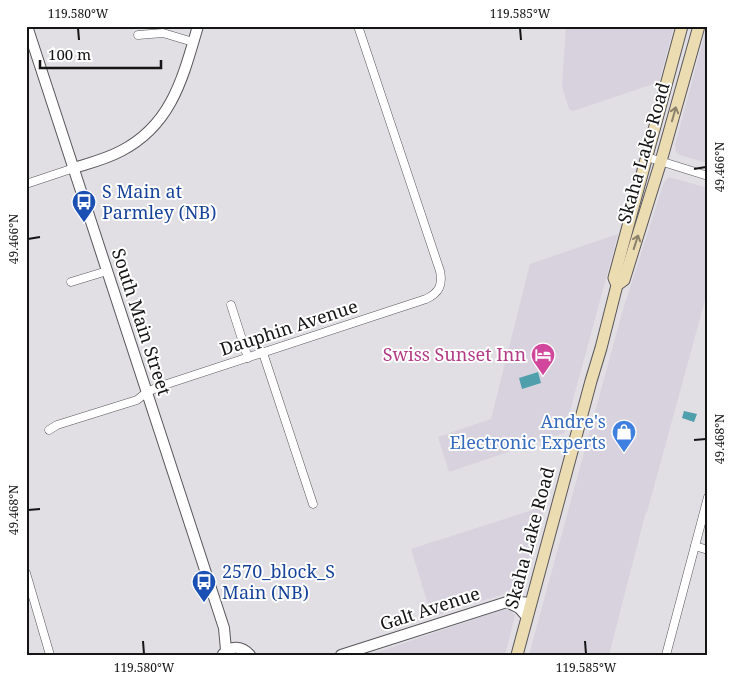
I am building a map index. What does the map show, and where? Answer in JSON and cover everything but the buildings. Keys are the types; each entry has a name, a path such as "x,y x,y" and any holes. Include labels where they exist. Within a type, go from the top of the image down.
{"main road":[{"name":"Skaha Lake Road","path":"516,655 601,348 617,285 614,278 682,26"},
{"path":"675,51 687,34 690,26"},
{"name":"Skaha Lake Road","path":"617,285 624,280 661,161 698,26"}],"street":[{"name":"South Main Street","path":"27,26 224,628 239,648"},
{"path":"26,184 120,152 150,131 162,118 173,100 198,26"},
{"name":"Dauphin Avenue","path":"50,430 57,425 137,400 147,392 426,299 438,291 441,282 440,271 358,26"},
{"path":"138,34 163,33 193,42"},
{"path":"647,157 708,176"},
{"path":"71,282 107,271"},
{"path":"231,304 248,358"},
{"path":"263,353 313,504"},
{"path":"666,655 708,497"},
{"path":"694,546 708,550"},
{"path":"26,573 50,655"},
{"name":"Galt Avenue","path":"341,655 506,602 517,600 530,603"},
{"path":"506,602 519,608 527,617"},
{"name":"South Main Street","path":"222,653 224,628"},
{"path":"222,653 239,648 250,655"}],"shaded area":[{"path":"566,26 674,26 659,82 573,111 569,109 562,86"},
{"path":"707,26 708,163 680,155 676,152 675,145"},
{"path":"669,177 708,188 708,289 645,515 609,655 529,655 622,313 664,182"},
{"path":"618,234 564,433 449,472 438,437 491,419 530,264"},
{"path":"545,506 523,585 519,589 432,617 411,549"},
{"path":"504,609 510,610 515,615 505,655 375,655 375,653"}],"water":[{"path":"538,372 541,383 522,389 519,378"},
{"path":"684,411 697,414 694,422 682,418"}],"place":[{"name":"S Main at Parmley (NB)","path":"84,223"},
{"name":"Swiss Sunset Inn","path":"543,376"},
{"name":"Andre's Electronic Experts","path":"624,453"},
{"name":"2570_block_S Main (NB)","path":"204,603"}]}
